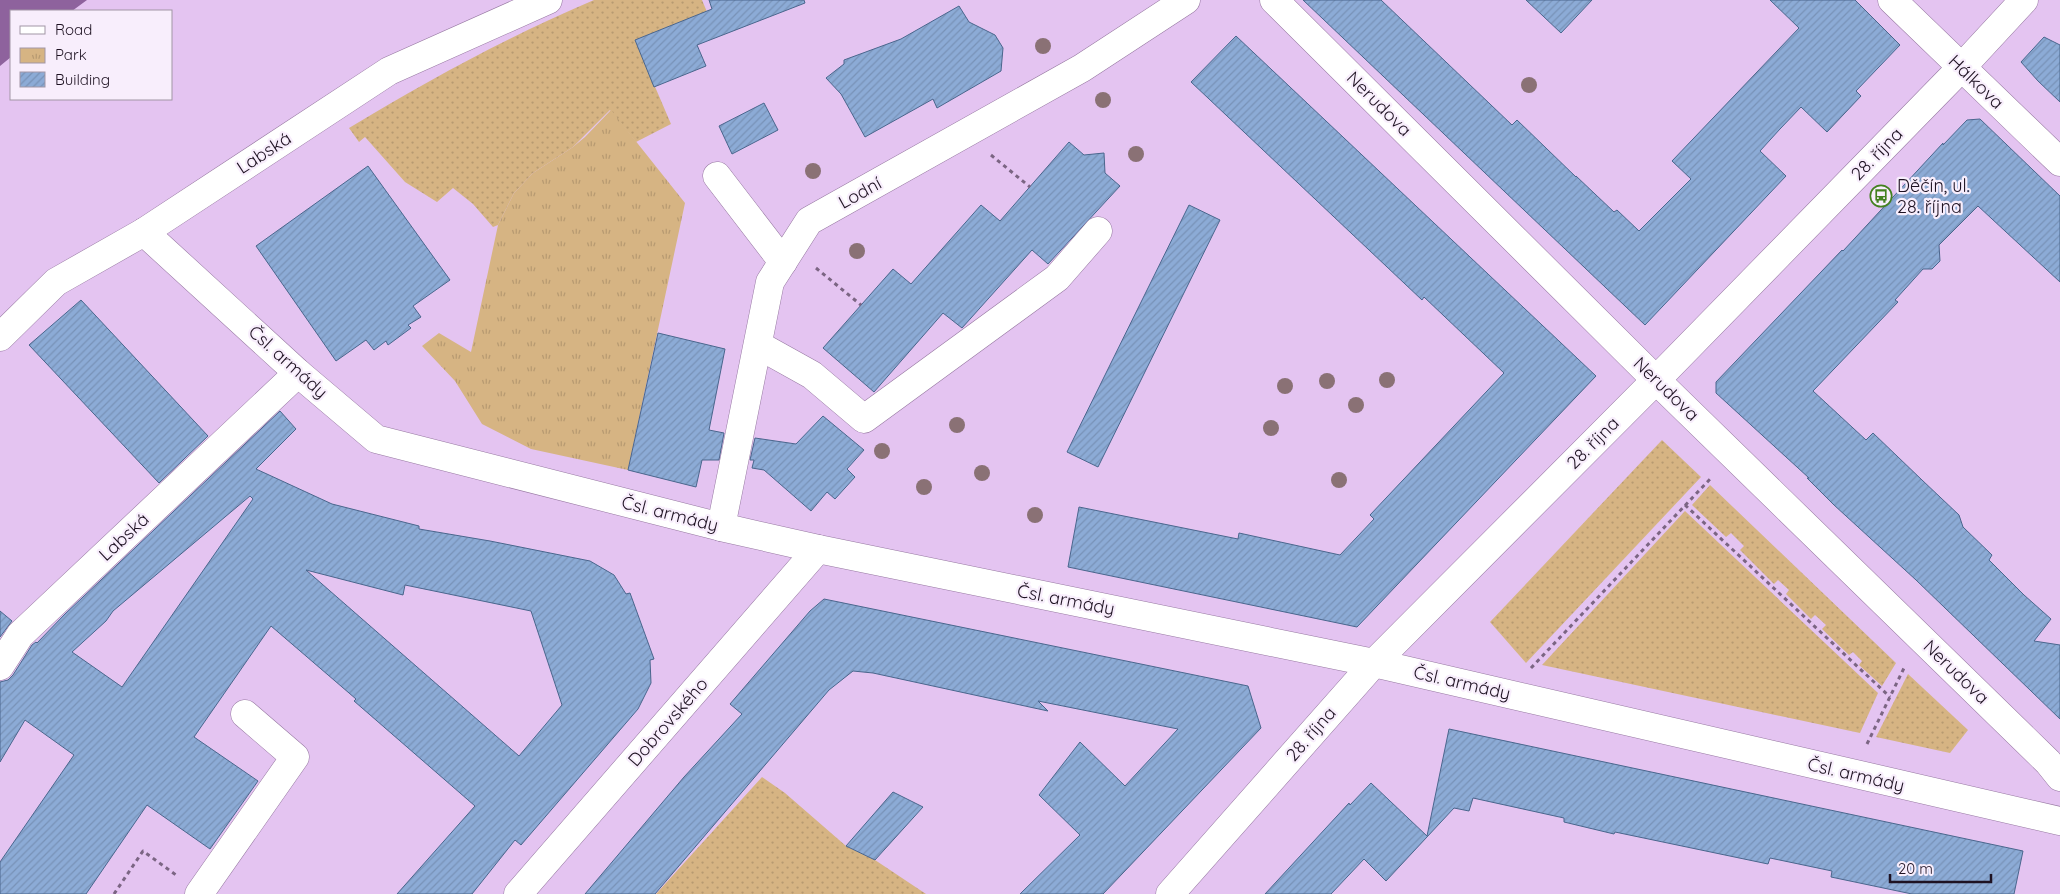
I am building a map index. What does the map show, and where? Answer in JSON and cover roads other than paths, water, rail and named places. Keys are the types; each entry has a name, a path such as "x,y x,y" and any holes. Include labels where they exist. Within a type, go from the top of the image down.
{"street":[{"name":"Labská","path":"0,338 56,282 144,232 389,71 548,0"},
{"name":"Lodní","path":"721,527 770,282 809,221 1082,68 1186,0"},
{"name":"Nerudova","path":"1274,0 1656,380 2048,762 2060,777"},
{"name":"Hálkova","path":"1892,0 2060,162"},
{"name":"28. října","path":"1170,894 1374,662 1656,380 1961,68 2024,0"},
{"path":"718,176 788,256"},
{"path":"758,345 812,375 864,419 1057,278 1098,231"},
{"name":"Čsl. armády","path":"144,232 298,373 376,439 721,527 818,549 1374,662 2060,821"},
{"name":"Labská","path":"0,666 20,635 298,373"},
{"name":"Dobrovského","path":"518,894 818,549"},
{"path":"200,894 296,757 246,714"}],"place":[{"name":"Děčín, ul. 28. října","path":"1881,196"}]}
